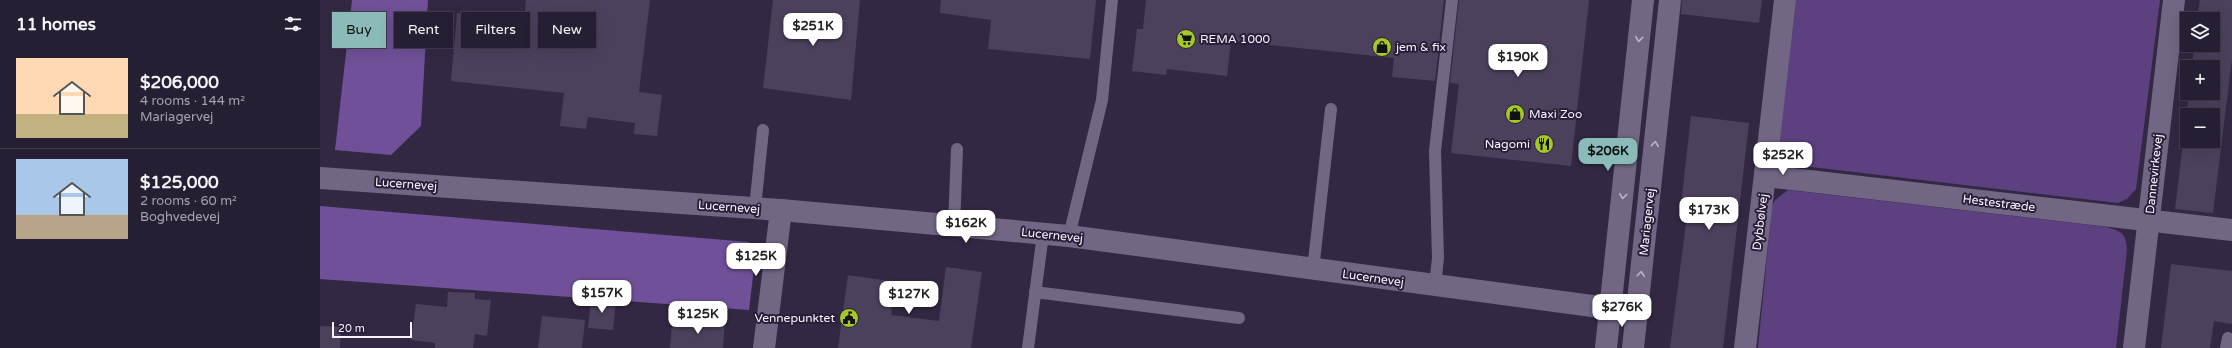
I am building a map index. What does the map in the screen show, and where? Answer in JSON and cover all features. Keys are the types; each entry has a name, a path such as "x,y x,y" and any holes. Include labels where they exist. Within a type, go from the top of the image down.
{"street":[{"path":"1606,348 1643,0"},
{"name":"Mariagervej","path":"1633,348 1670,0"},
{"name":"Dybbølvej","path":"1745,348 1766,176 1785,0"},
{"name":"Dannevirkevej","path":"2134,348 2174,0"},
{"name":"Hestestræde","path":"1766,176 2232,230"},
{"name":"Lucernevej","path":"320,178 781,210 1069,236 1313,270 1637,312"},
{"path":"764,348 781,210"}],"lane":[{"path":"1069,236 1102,100 1112,0"},
{"path":"1435,286 1438,258 1436,151 1452,0"},
{"path":"1313,270 1331,109"},
{"path":"755,208 763,130"},
{"path":"954,226 957,148"},
{"path":"1028,348 1043,234"},
{"path":"1035,292 1239,318"}],"shaded area":[{"path":"352,0 428,0 427,12 394,12 394,48 425,48 421,126 391,155 335,150 347,48 386,48 386,12 351,12"},
{"path":"1796,0 2160,0 2136,189 2127,199 2118,203 1803,166 1793,162 1784,155 1779,141"},
{"path":"1788,190 2107,227 2116,230 2122,234 2126,240 2127,250 2116,348 1758,348 1772,206 1775,200"},
{"path":"320,206 749,242 755,259 749,310 320,279"}],"building":[{"path":"526,0 650,0 639,92 662,95 657,136 634,134 635,123 588,117 586,129 560,126 564,93 451,81 457,13 461,13 461,48 530,48 530,12 525,12"},
{"path":"773,0 860,0 851,100 763,88"},
{"path":"941,0 1096,0 1090,59 988,49 991,20 940,13"},
{"path":"1146,0 1444,0 1435,81 1392,77 1394,58 1231,41 1227,76 1167,69 1166,75 1132,71 1137,29 1143,29"},
{"path":"1459,0 1589,0 1571,166 1451,153 1459,84 1450,83"},
{"path":"1682,0 1762,0 1759,23 1681,14"},
{"path":"2200,0 2232,0 2232,59 2213,213 2175,209 2182,148 2220,148 2220,108 2187,108 2188,100 2220,100 2220,60 2193,60 2193,52 2220,52 2220,12 2198,12"},
{"path":"1691,116 1749,123 1723,348 1670,348 1687,215 1680,214"},
{"path":"2171,264 2232,271 2232,324 2214,321 2210,348 2161,348"},
{"path":"946,267 982,272 971,348 838,348 848,275 896,282 891,315 939,321"},
{"path":"448,292 475,293 475,299 491,300 487,336 475,334 473,348 435,348 435,343 411,340 416,304 447,307"},
{"path":"591,298 616,301 613,330 588,328"},
{"path":"542,316 585,320 582,348 538,348"},
{"path":"704,321 725,322 723,348 670,348 672,323 704,324"},
{"path":"320,326 341,327 340,348 320,348"}],"place":[{"name":"REMA 1000","path":"1186,39"},
{"name":"jem & fix","path":"1382,47"},
{"name":"Maxi Zoo","path":"1515,114"},
{"name":"Nagomi","path":"1544,144"},
{"name":"Vennepunktet","path":"849,318"}]}
